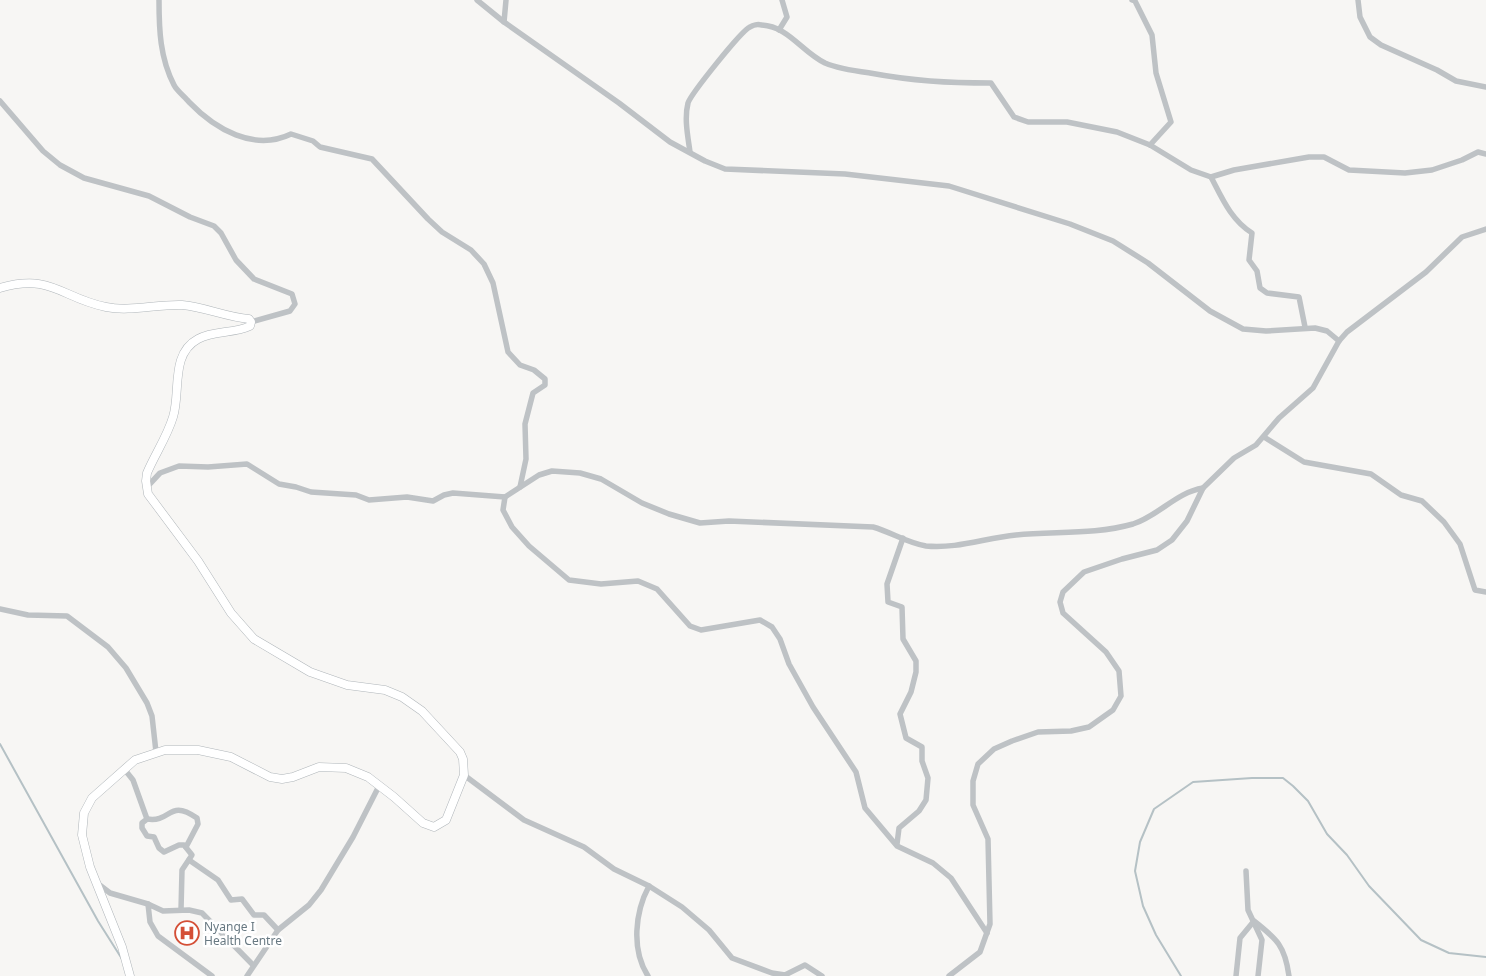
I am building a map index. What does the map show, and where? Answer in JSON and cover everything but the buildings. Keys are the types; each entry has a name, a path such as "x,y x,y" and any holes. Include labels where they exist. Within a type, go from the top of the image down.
{"main road":[{"path":"0,288 34,282 53,287 104,307 117,308 156,304 189,306 232,317 249,319 252,322 250,326 232,333 219,333 197,339 186,349 178,376 173,417 147,473 146,488 148,494 198,561 231,613 254,639 310,672 347,685 384,690 402,697 422,711 460,752 463,759 464,775 446,820 434,827 423,823 368,777 346,768 319,767 292,778 274,778 262,774 239,760 214,752 182,749 156,752 135,760 94,796 84,813 82,840 95,882 122,947 130,976"}],"street":[{"path":"159,0 161,50 174,86 200,113 222,129 241,138 264,140 283,138 291,134 314,141 320,147 372,159 428,219 442,232 471,250 484,264 493,283 508,352 520,365 534,370 545,378 545,385 534,393 525,424 526,459 520,488"},
{"path":"477,0 504,22 619,102 670,142 725,169 765,169 804,174 845,174 948,186 1070,224 1113,241 1148,263 1210,311 1244,329 1274,331 1305,327 1322,329 1339,341"},
{"path":"504,22 506,0"},
{"path":"779,30 787,17 782,0"},
{"path":"1132,0 1135,1 1152,35 1156,73 1171,122 1150,145"},
{"path":"1358,0 1360,17 1370,37 1381,45 1438,70 1456,81 1486,87"},
{"path":"690,152 687,111 689,101 696,89 749,27 759,24 779,30 824,62 841,68 939,84 991,83 1014,117 1028,122 1067,122 1117,132 1150,145 1191,170 1211,177 1234,170 1316,157 1324,157 1349,170 1405,173 1432,170 1462,160 1478,152 1486,154"},
{"path":"0,101 43,151 60,165 84,178 149,196 190,217 214,226 221,233 236,260 254,279 292,294 295,304 290,311 252,322"},
{"path":"1211,177 1233,216 1252,233 1249,260 1257,271 1260,288 1267,293 1299,297 1305,327"},
{"path":"948,976 980,952 991,915 990,852 988,840 974,810 972,790 978,764 994,748 1038,732 1082,729 1113,710 1121,696 1119,671 1106,652 1092,637 1063,613 1061,594 1084,572 1164,546 1188,521 1204,488 1234,458 1256,445 1279,418 1313,388 1339,341 1357,324 1426,272 1462,237 1486,230"},
{"path":"1264,437 1304,462 1371,474 1402,495 1422,501 1444,522 1460,544 1475,590 1486,592"},
{"path":"146,488 160,473 179,466 208,467 247,464 279,484 311,492 356,495 369,500 407,497 433,501 444,495 464,493 505,497 539,475 552,471 580,473 601,479 642,503 669,514 700,523 728,521 873,527 924,545 951,548 1013,535 1104,530 1137,522 1190,492 1204,488"},
{"path":"505,497 503,510 512,527 529,546 570,580 601,584 638,581 657,589 690,626 702,630 760,620 772,627 780,639 789,664 813,707 856,772 864,808 897,846 933,863 951,878 987,933"},
{"path":"897,846 896,838 899,828 919,811 926,800 928,778 922,761 922,747 906,738 900,714 911,692 916,672 916,661 903,639 902,607 888,602 887,584 903,538"},
{"path":"0,609 28,615 67,616 108,647 126,668 147,703 152,716 156,752"},
{"path":"125,770 133,780 147,819"},
{"path":"464,775 524,820 584,847 614,868 649,886 682,907 709,930 732,958 772,973 785,975 805,965 822,976"},
{"path":"247,976 253,965 265,952 278,930 309,905 321,890 349,844 379,786"},
{"path":"181,910 182,870 192,855 186,847 179,845 164,852 159,848 154,837 147,836 142,828 142,823 147,819 161,818 171,811 180,809 197,818 198,824 186,847"},
{"path":"189,860 218,880 231,900 242,899 254,915 264,915 278,930"},
{"path":"1246,871 1248,909 1262,943 1258,976"},
{"path":"95,882 110,894 148,904 163,912 181,910 202,913 253,965"},
{"path":"648,976 643,969 637,934 642,898 649,886"},
{"path":"148,904 150,922 158,936 212,976"},
{"path":"1236,976 1240,938 1254,921"},
{"path":"1254,921 1276,938 1286,960 1289,976"}],"waterway":[{"path":"0,744 98,921 122,959"},
{"path":"1181,976 1156,935 1143,906 1135,871 1140,842 1154,809 1193,782 1252,778 1283,778 1293,786 1308,801 1327,834 1347,855 1369,886 1421,940 1449,953 1486,957"}],"place":[{"name":"Nyange I Health Centre","path":"187,933"}]}
